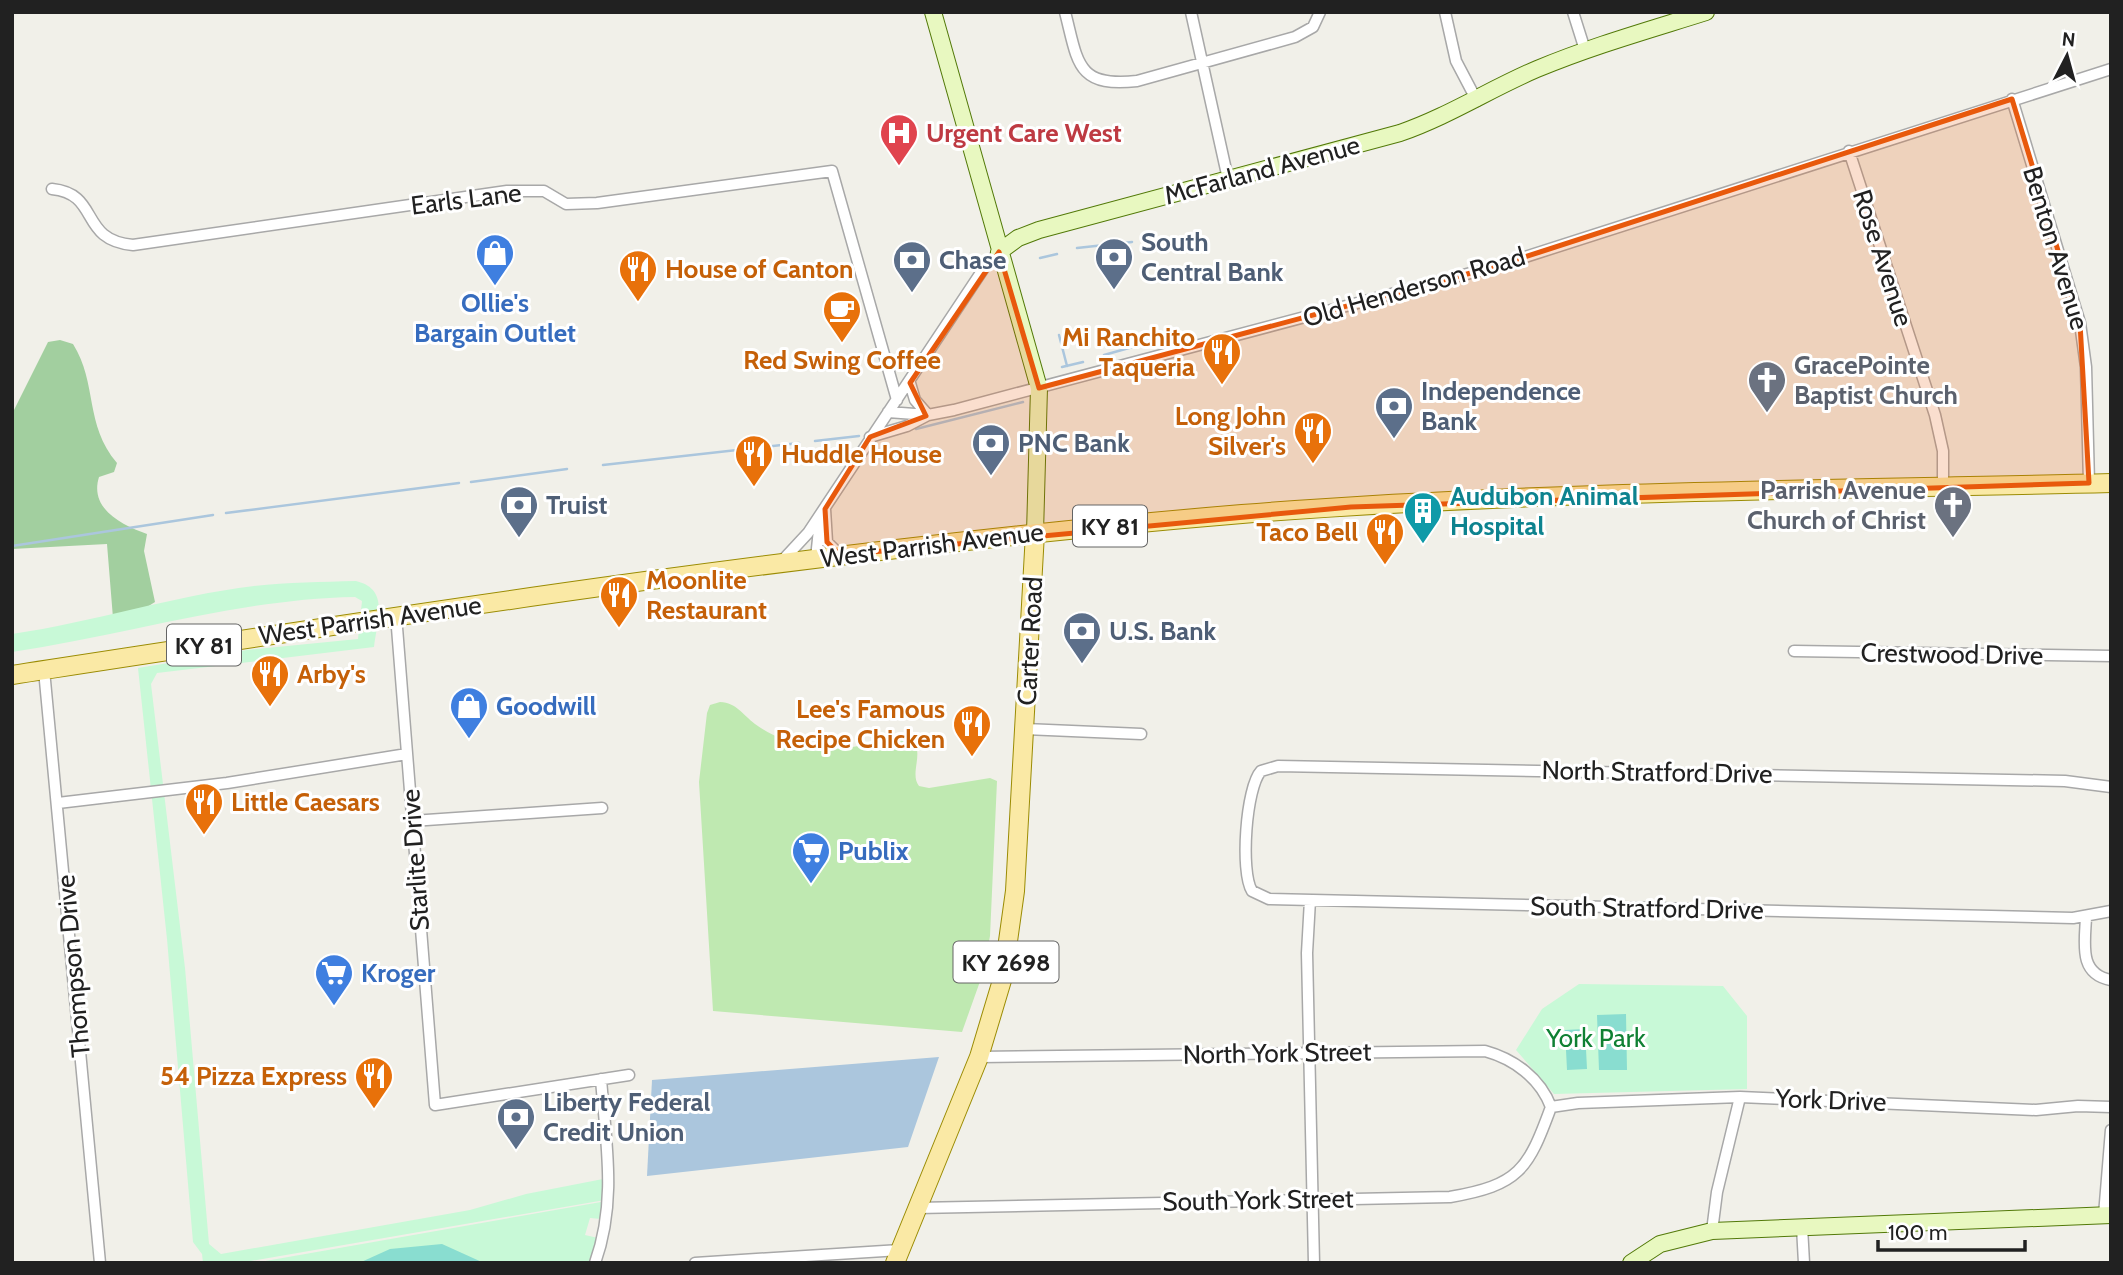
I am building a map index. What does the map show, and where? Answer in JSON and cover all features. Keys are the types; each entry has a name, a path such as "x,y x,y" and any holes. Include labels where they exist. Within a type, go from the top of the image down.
{"main road":[{"name":"West Parrish Avenue","path":"12,675 396,615 816,558 1035,533 1407,503 2111,483"},
{"name":"Carter Road","path":"897,1256 979,1058 997,1001 1010,937 1025,729 1035,533"}],"street":[{"name":"Carter Road","path":"933,12 1039,388 1035,533"},
{"path":"1065,12 1079,60 1091,77 1100,82 1137,81 1295,37 1313,27 1320,12"},
{"path":"1191,12 1228,179"},
{"path":"1444,12 1457,61 1477,101"},
{"path":"1573,12 1585,50"},
{"name":"McFarland Avenue","path":"888,412 910,383 984,268 1018,238 1039,230 1400,133 1477,101 1533,70 1585,50 1706,12"},
{"name":"Old Henderson Road","path":"888,412 928,415 1497,266 2111,69"},
{"name":"Benton Avenue","path":"2012,99 2080,323 2086,367 2089,483"},
{"name":"Rose Avenue","path":"1849,151 1935,415 1943,451 1943,487"},
{"name":"Earls Lane","path":"52,189 77,197 100,235 133,245 507,191 544,191 566,204 597,203 832,171 897,400"},
{"path":"870,438 907,426 928,415 915,400 910,383"},
{"path":"778,564 797,547 825,509 888,412"},
{"path":"825,509 827,542 840,555"},
{"path":"816,558 818,524 825,509"},
{"name":"Starlite Drive","path":"396,615 435,1105 601,1079"},
{"name":"Crestwood Drive","path":"1794,651 2111,656"},
{"name":"Thompson Drive","path":"44,670 100,1263"},
{"path":"1025,729 1140,734"},
{"path":"58,803 227,783 407,754"},
{"name":"North Stratford Drive","path":"1248,825 1255,777 1269,767 1278,766 2066,781 2111,787"},
{"path":"412,821 601,808"},
{"name":"South Stratford Drive","path":"1248,825 1245,874 1252,891 1269,899 2086,917 2111,911"},
{"path":"1310,900 1309,1052 1314,1263"},
{"path":"2086,917 2086,961 2095,975 2111,980"},
{"name":"North York Street","path":"979,1058 1485,1051 1521,1067 1541,1090 1551,1107"},
{"path":"595,1263 604,1238 609,1205 601,1079 629,1075"},
{"path":"1712,1231 1717,1192 1740,1097"},
{"name":"York Drive","path":"1551,1107 1578,1103 1740,1097 2036,1111 2078,1106 2111,1107"},
{"name":"South York Street","path":"917,1208 1450,1196 1483,1191 1522,1168 1537,1145 1551,1107"},
{"path":"1631,1263 1660,1244 1712,1231 2107,1215 2111,1130"},
{"path":"1802,1227 1804,1263"},
{"path":"695,1263 897,1256"}],"highlighted area":[{"path":"2012,99 2080,323 2089,483 1351,507 840,555 827,542 825,509 870,437 926,416 910,383 999,252 1039,388 1497,266"}],"green space":[{"path":"60,340 73,344 81,359 100,434 117,463 114,472 99,477 97,488 103,507 118,520 147,534 144,551 155,602 139,612 113,618 107,544 12,549 12,414 48,342"},
{"path":"356,581 367,585 377,598 379,616 374,647 157,673 151,684 185,968 209,1244 221,1254 470,1210 526,1194 603,1179 605,1200 239,1263 203,1263 202,1254 193,1242 167,939 138,668 247,650 358,639 362,601 355,597 268,604 12,652 12,634 223,590 279,584"},
{"path":"720,702 735,707 755,724 774,735 810,747 838,749 912,739 917,750 916,781 919,786 929,788 990,778 997,781 990,936 983,973 962,1032 713,1011 699,782 707,713 710,705"},
{"name":"York Park","path":"1579,984 1723,986 1747,1016 1747,1089 1554,1094 1516,1050 1542,1009"},
{"path":"601,1202 601,1219 590,1218 585,1235 598,1238 589,1263 254,1263"}],"shaded area":[{"path":"1626,1014 1627,1070 1599,1070 1597,1015"},
{"path":"1585,1029 1587,1069 1567,1070 1565,1030"},
{"path":"939,1057 908,1147 647,1176 652,1080"},
{"path":"442,1244 484,1263 359,1263 390,1249"}],"waterway":[{"path":"1077,248 1132,242"},
{"path":"1040,258 1057,254"},
{"path":"1059,335 1067,366"},
{"path":"1104,355 1154,341"},
{"path":"1062,367 1083,362"},
{"path":"916,429 1023,402"},
{"path":"815,441 859,436"},
{"path":"603,465 799,443"},
{"path":"471,482 567,469"},
{"path":"226,513 459,483"},
{"path":"12,546 213,515"}],"place":[{"name":"Urgent Care West","path":"899,167"},
{"name":"Ollie's Bargain Outlet","path":"495,287"},
{"name":"South Central Bank","path":"1114,291"},
{"name":"Chase","path":"912,294"},
{"name":"House of Canton","path":"638,303"},
{"name":"Red Swing Coffee","path":"842,344"},
{"name":"Mi Ranchito Taqueria","path":"1222,386"},
{"name":"GracePointe Baptist Church","path":"1767,414"},
{"name":"Independence Bank","path":"1394,440"},
{"name":"Long John Silver's","path":"1313,465"},
{"name":"PNC Bank","path":"991,477"},
{"name":"Huddle House","path":"754,488"},
{"name":"Truist","path":"519,539"},
{"name":"Parrish Avenue Church of Christ","path":"1953,539"},
{"name":"Audubon Animal Hospital","path":"1423,545"},
{"name":"Taco Bell","path":"1385,566"},
{"name":"Moonlite Restaurant","path":"619,629"},
{"name":"U.S. Bank","path":"1082,665"},
{"name":"Arby's","path":"270,708"},
{"name":"Goodwill","path":"469,740"},
{"name":"Lee's Famous Recipe Chicken","path":"972,758"},
{"name":"Little Caesars","path":"204,836"},
{"name":"Publix","path":"811,885"},
{"name":"Kroger","path":"334,1007"},
{"name":"54 Pizza Express","path":"374,1110"},
{"name":"Liberty Federal Credit Union","path":"516,1151"}]}
